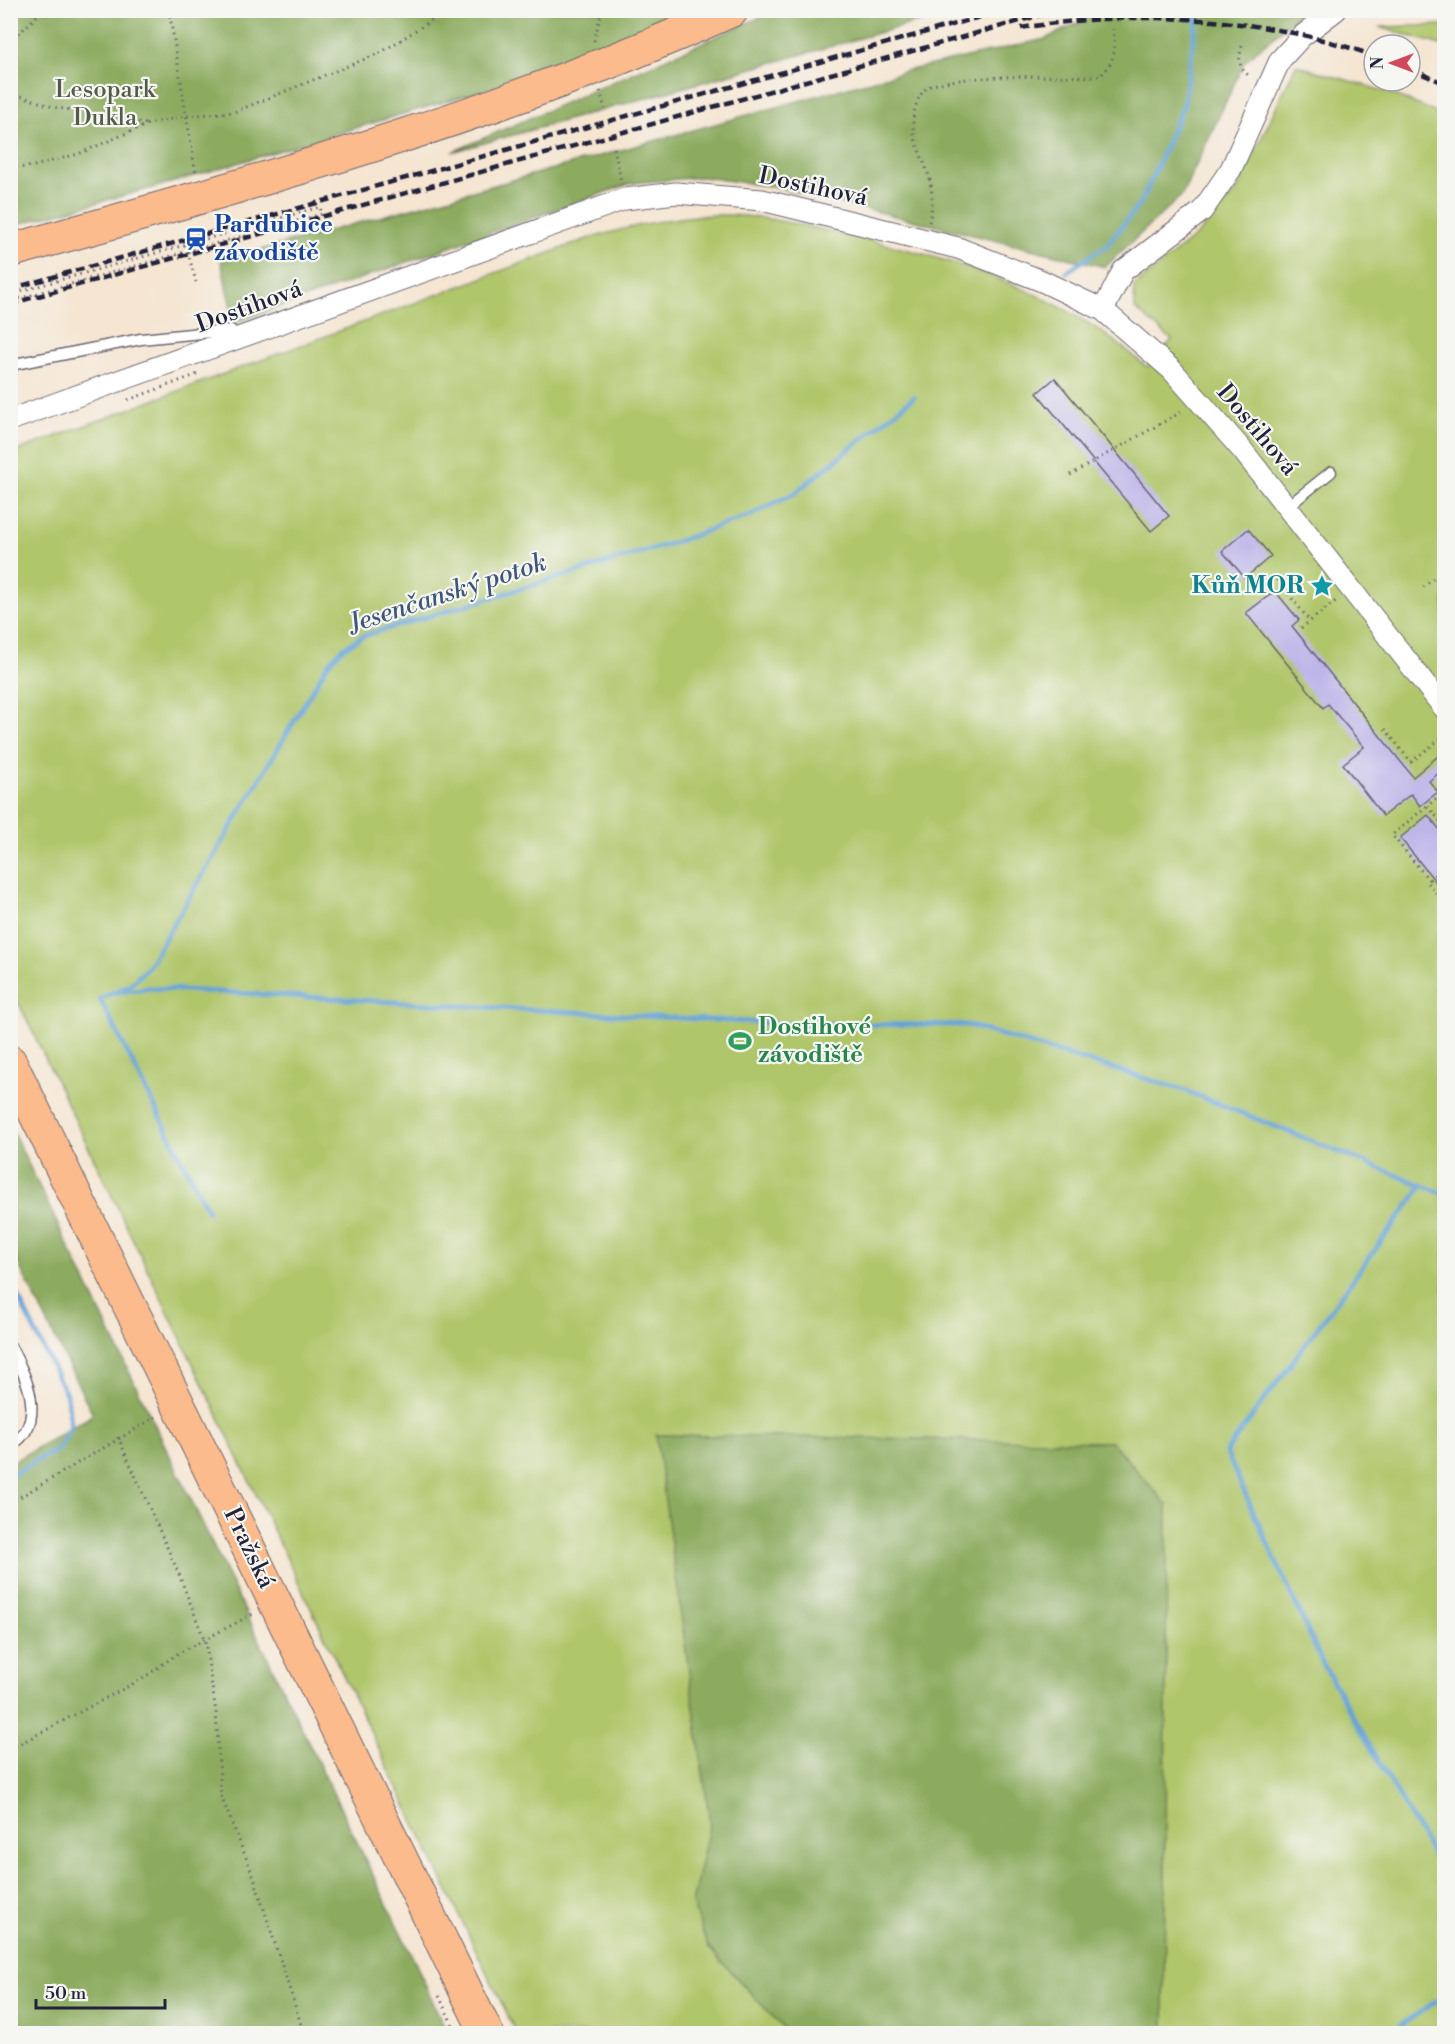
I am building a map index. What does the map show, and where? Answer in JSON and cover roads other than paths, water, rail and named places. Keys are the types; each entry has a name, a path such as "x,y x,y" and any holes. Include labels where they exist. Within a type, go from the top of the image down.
{"main road":[{"path":"10,251 295,171 500,105 620,60 732,10"},
{"name":"Pražská","path":"10,1062 487,2034"}],"street":[{"path":"1103,310 1123,271 1202,211 1231,169 1280,60 1302,36 1336,10"},
{"name":"Dostihová","path":"10,420 625,199 676,193 762,200 958,248 1042,280 1103,310 1172,370 1198,399 1287,507 1444,708"}],"lane":[{"path":"10,365 141,339 231,330"},
{"path":"1287,507 1331,472"},
{"path":"10,1346 30,1386 32,1402 27,1429 18,1442 10,1446"}],"waterway":[{"name":"Jesenčanský potok","path":"1066,272 1107,245 1142,201 1184,104 1198,10"},
{"name":"Jesenčanský potok","path":"208,1211 100,999 131,984 148,967 328,664 342,649 363,636 673,543 751,515 795,493 914,397"},
{"path":"111,993 148,988 784,1024 968,1025 1184,1090 1444,1194"},
{"path":"1422,1186 1226,1452 1323,1664 1444,1875"},
{"name":"Jesenčanský potok","path":"10,1281 67,1396 71,1427 59,1448 10,1476"},
{"path":"1388,2034 1444,1996"}],"railway":[{"path":"10,289 1005,10"},
{"path":"10,304 1059,10"},
{"path":"1021,28 1109,19 1199,20 1289,32 1362,52"},
{"path":"1422,74 1444,83"}],"place":[{"name":"Pardubice závodiště","path":"196,239"},
{"name":"Kůň MOR","path":"1322,586"},
{"name":"Dostihové závodiště","path":"740,1041"}],"park label":[{"name":"Lesopark Dukla","path":"105,104"}]}
